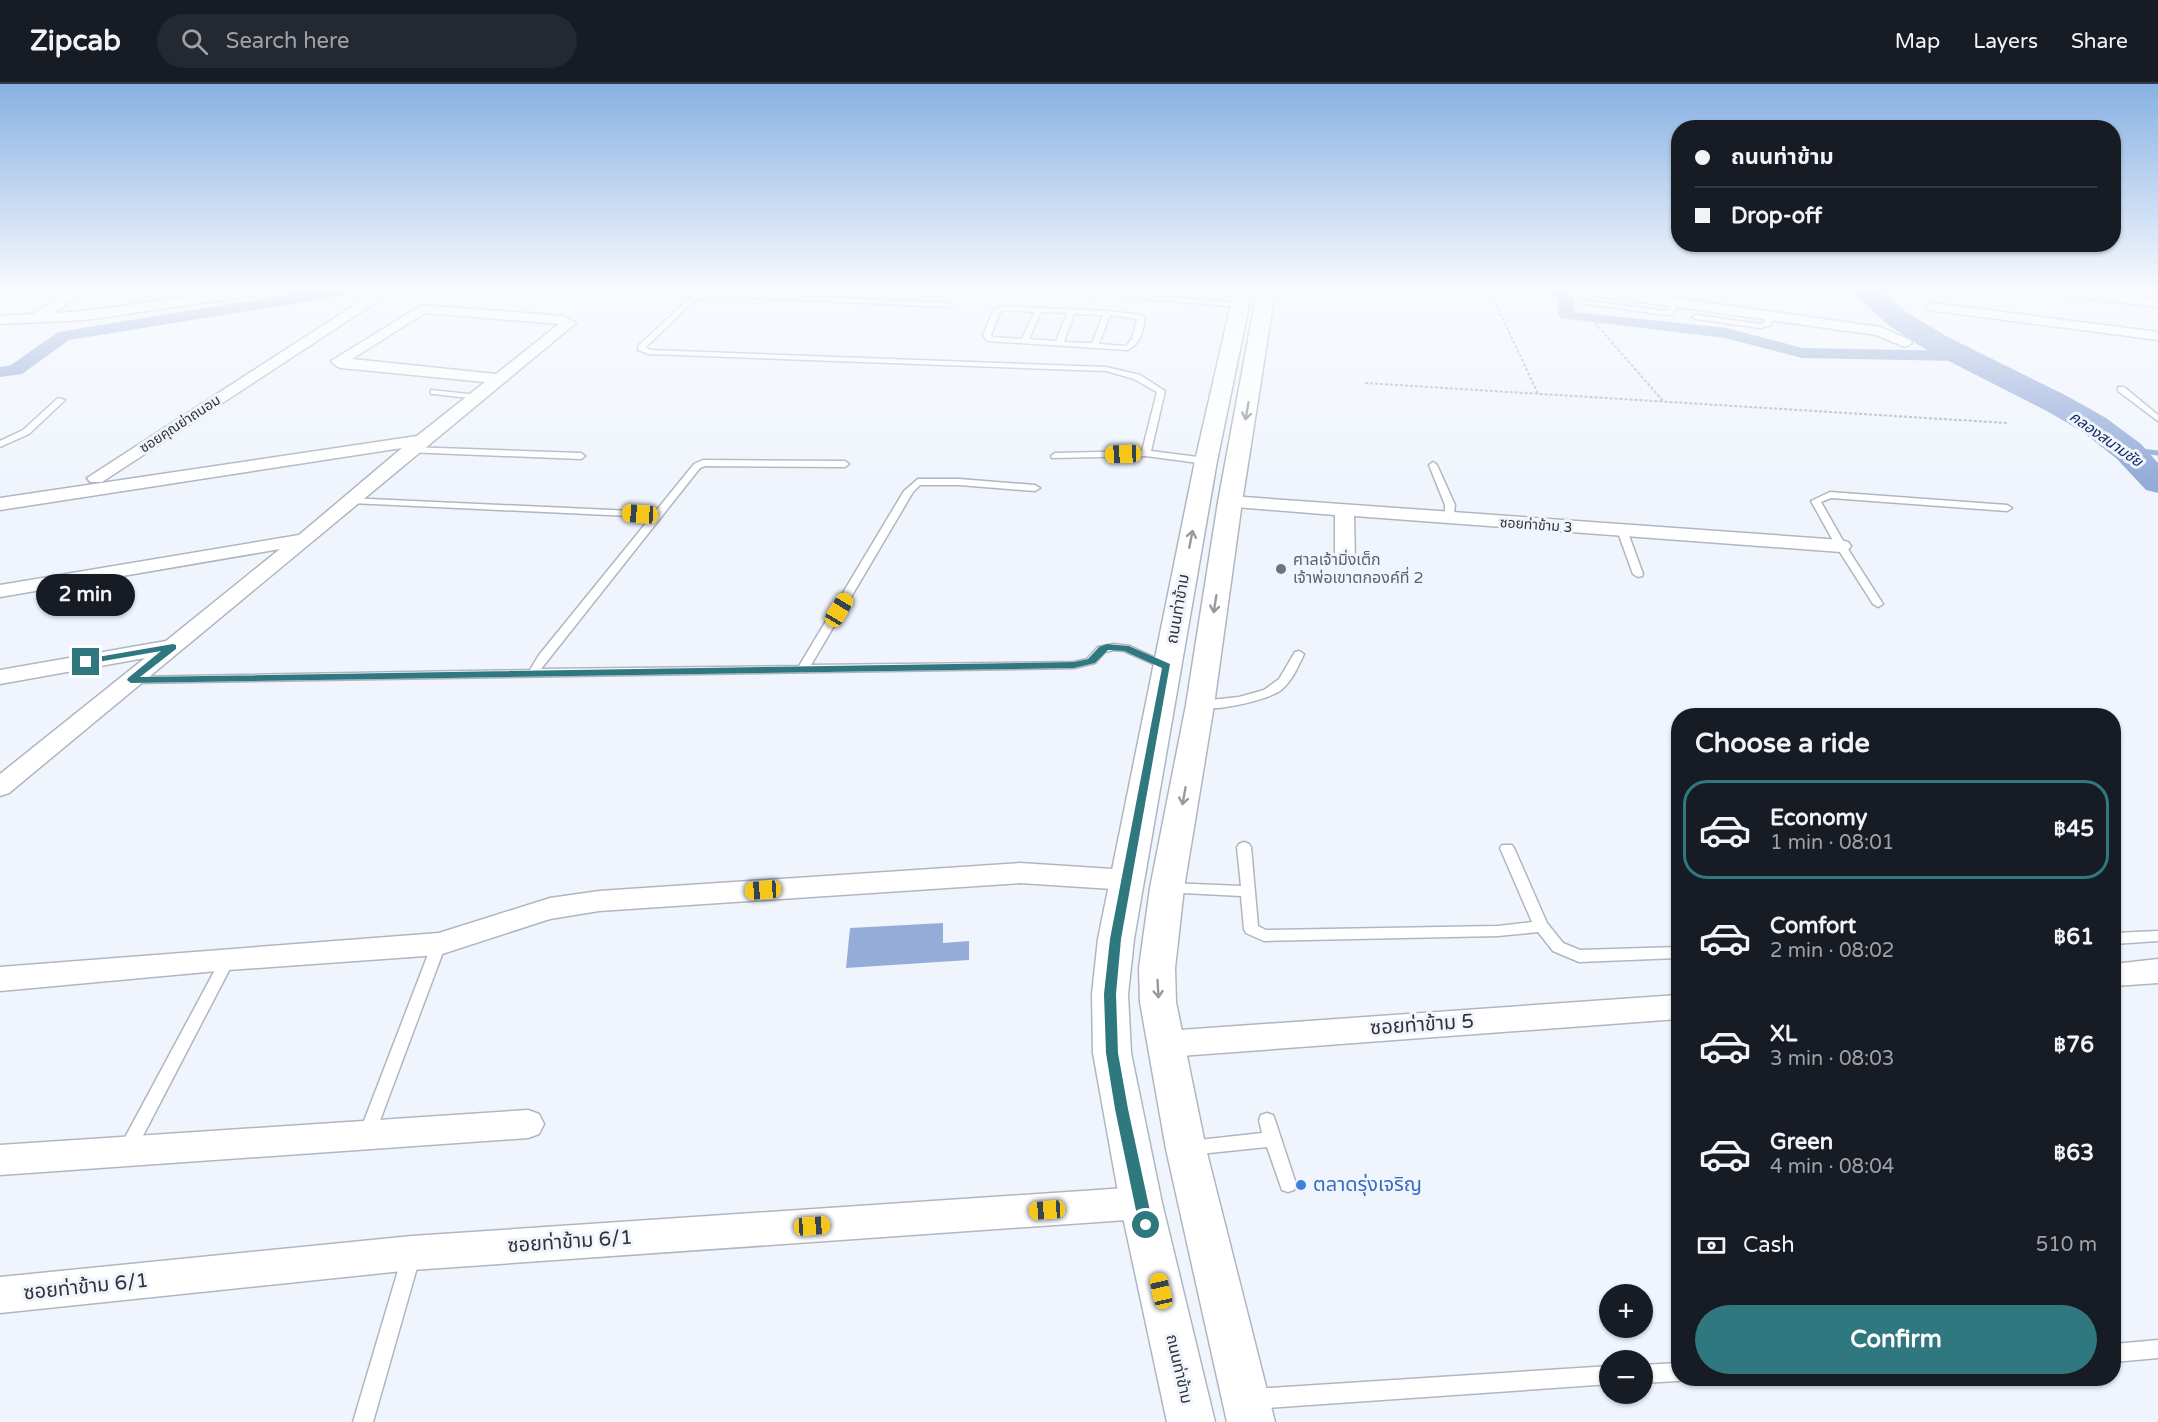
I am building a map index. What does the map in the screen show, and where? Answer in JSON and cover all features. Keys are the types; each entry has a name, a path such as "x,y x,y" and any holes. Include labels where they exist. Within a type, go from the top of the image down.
{"street":[{"name":"ซอยคุณย่าถนอม","path":"96,478 290,353"},
{"path":"350,353 339,361 501,379"},
{"path":"4,781 173,647 416,445 532,353"},
{"name":"ถนนท่าข้าม","path":"1191,1422 1141,1203 1112,1053 1110,994 1116,939 1206,461 1234,353"},
{"path":"1244,353 1230,502 1200,705 1167,888 1157,968 1158,1002 1186,1149 1248,1411"},
{"path":"152,481 156,450 265,387 270,381 255,376"},
{"path":"0,504 416,445"},
{"name":"ซอยท่าข้าม 3","path":"1230,502 1841,546"},
{"path":"1344,510 1345,561"},
{"path":"0,591 304,540"},
{"path":"0,677 173,647"},
{"path":"4,984 228,959 439,944 550,909 599,901 1020,873 1128,880"},
{"path":"2121,974 2158,971"},
{"name":"ซอยท่าข้าม 5","path":"1166,1044 1671,1007"},
{"path":"0,1160 528,1124"},
{"name":"ซอยท่าข้าม 6/1","path":"0,1295 412,1253 1141,1203"}],"lane":[{"path":"688,353 1106,369 1137,377 1161,391 1146,453"},
{"path":"2121,389 2158,419"},
{"path":"434,392 478,397"},
{"path":"0,444 26,432 61,400"},
{"path":"416,445 581,456"},
{"path":"1055,456 1146,453 1206,461"},
{"path":"534,673 543,657 697,466 703,463 846,464"},
{"path":"1433,465 1450,505 1450,519"},
{"path":"804,669 909,491 918,482 959,482 1035,488"},
{"path":"1878,604 1816,501 1830,495 2007,508"},
{"path":"351,500 658,515"},
{"path":"1622,530 1638,574"},
{"path":"131,680 1074,665 1091,661 1107,647 1126,648 1167,666"},
{"path":"1200,705 1260,695 1274,690 1289,673 1299,654"},
{"path":"1244,847 1251,929 1264,936 1498,931 1541,926"},
{"path":"1507,848 1541,926 1558,947 1579,956 1671,953"},
{"path":"1167,888 1247,891"},
{"path":"2121,939 2158,936"},
{"path":"366,1135 439,944"},
{"path":"126,1152 228,959"},
{"path":"1268,1120 1272,1139 1288,1184"},
{"path":"1186,1149 1272,1139"},
{"path":"363,1422 412,1253"},
{"path":"2121,1352 2158,1349"},
{"path":"1653,1373 1671,1372"},
{"path":"1248,1411 1599,1376"}],"path":[{"path":"1519,353 1538,394"},
{"path":"1622,353 1664,401"},
{"path":"1365,383 2007,423"}],"water":[{"path":"943,923 943,943 969,941 969,960 846,968 850,928"}],"waterway":[{"path":"0,372 16,370 39,353"},
{"path":"1825,353 1960,356"},
{"name":"คลองสนามชัย","path":"1956,353 2056,403 2094,425 2129,451 2158,483"},
{"path":"2125,449 2158,453"}],"place":[{"name":"ศาลเจ้ามิ่งเต็ก เจ้าพ่อเขาตกองค์ที่ 2","path":"1281,569"},
{"name":"ตลาดรุ่งเจริญ","path":"1301,1185"}],"route":[{"path":"86,662 173,647 131,680 1074,665 1091,661 1107,647 1126,648 1167,666 1116,939 1110,994 1112,1053 1121,1109 1146,1225"}]}
